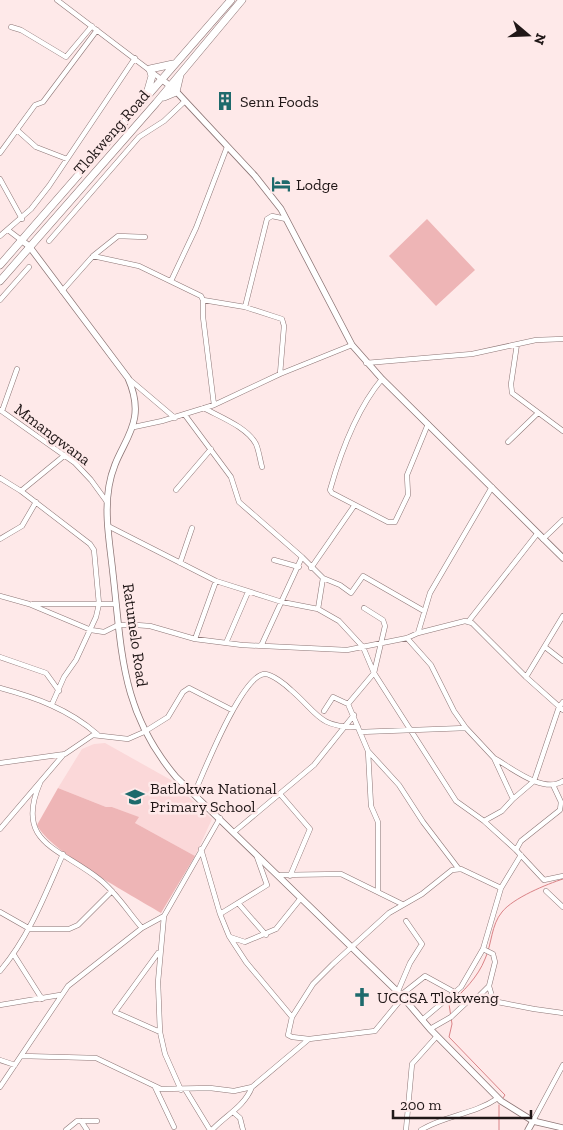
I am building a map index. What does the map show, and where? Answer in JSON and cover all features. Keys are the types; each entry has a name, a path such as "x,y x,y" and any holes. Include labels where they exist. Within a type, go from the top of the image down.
{"main road":[{"name":"Tlokweng Road","path":"0,265 231,0"},
{"name":"Tlokweng Road","path":"0,281 156,103 242,0"},
{"path":"146,98 146,92 152,76 150,69 174,64"},
{"path":"156,103 166,95 176,92 178,76 184,69"}],"street":[{"path":"57,0 170,85 255,176 286,218 352,345 366,363 563,558"},
{"path":"11,28 21,30 66,57 92,26"},
{"path":"0,153 35,105 43,102 97,30"},
{"path":"0,236 22,219 49,186 135,58"},
{"path":"49,241 139,137 164,121 185,101"},
{"path":"18,130 36,146 67,159"},
{"path":"171,280 196,228 227,147"},
{"path":"0,179 22,219"},
{"path":"246,307 267,219 272,216 286,218"},
{"path":"8,230 21,240"},
{"path":"62,291 93,256 118,236 145,237"},
{"name":"Ratumelo Road","path":"21,240 29,246 128,378 136,404 134,427 111,478 108,526 125,677 144,732 159,757 194,794 280,875 301,898 401,994 430,1029 498,1098 511,1109 533,1121 563,1128"},
{"path":"93,256 139,266 201,296 203,300 203,317 214,405"},
{"path":"0,300 29,267"},
{"path":"203,300 246,307 284,321 280,374"},
{"path":"366,363 472,354 517,344 563,339"},
{"path":"517,344 511,392 563,431"},
{"path":"134,427 175,418 214,405 280,374 352,345"},
{"path":"1,410 17,369"},
{"path":"128,378 175,418"},
{"path":"382,379 364,402 338,464 330,490 354,506 388,522 396,520 408,495 407,475 428,424"},
{"path":"204,408 237,426 250,437 256,444 262,467"},
{"name":"Mmangwana","path":"1,410 65,455 85,472 108,503"},
{"path":"508,442 538,413"},
{"path":"185,415 211,448 230,477 239,502 302,557 322,578 340,585 351,593 363,576 424,611"},
{"path":"176,490 211,448"},
{"path":"21,491 65,455"},
{"path":"0,478 36,502 92,546 99,604 91,630 76,660 64,677 52,704"},
{"path":"418,633 430,593 492,487"},
{"path":"0,539 22,526 36,502"},
{"path":"311,568 354,506"},
{"path":"543,538 563,520"},
{"path":"108,526 216,581 282,602 318,609 339,621 363,647 374,673 456,801 484,821 516,850 544,880 563,876"},
{"path":"180,563 192,528"},
{"path":"468,622 538,534"},
{"path":"261,646 299,568 302,557"},
{"path":"274,560 299,568"},
{"path":"318,609 322,578"},
{"path":"195,638 216,581"},
{"path":"226,643 248,592"},
{"path":"0,596 29,604 91,630 104,632 118,625 150,626 195,638 261,646 347,650 407,638 418,633 462,621 468,622 561,709"},
{"path":"29,604 116,604"},
{"path":"348,704 374,673 382,644 383,620 364,608"},
{"path":"526,678 563,616"},
{"path":"407,638 431,664 454,711 466,728 494,758 534,781 553,785 563,780"},
{"path":"546,647 563,661"},
{"path":"0,657 46,673 59,691"},
{"path":"194,794 232,710 255,678 265,674 291,689 314,714 330,724 359,730 412,731 466,728"},
{"path":"0,688 52,704 84,723 97,735"},
{"path":"0,829 65,754 89,736 97,735 128,739 144,732 168,718 184,692 189,688 232,710"},
{"path":"324,712 333,697 348,704 368,751 399,785 423,822 458,868 501,888"},
{"path":"484,821 502,811 534,781 563,702"},
{"path":"234,832 314,765 354,715"},
{"path":"368,751 370,806 378,822 378,892"},
{"path":"0,763 65,754"},
{"path":"494,758 513,799"},
{"path":"40,783 32,801 33,824 40,838 99,878 142,928"},
{"path":"516,850 521,841 560,810 561,802 553,785"},
{"path":"280,794 310,829 290,876"},
{"path":"220,818 164,916 159,952 158,982 160,1032 163,1049 183,1090 211,1130 244,1103 252,1087 309,1039"},
{"path":"202,849 220,914 229,936 246,962 292,1017"},
{"path":"0,971 14,955 30,929 63,854"},
{"path":"220,914 268,883 256,854"},
{"path":"422,1020 456,993 484,949 501,888 521,856"},
{"path":"456,993 425,976 401,994 375,1030 309,1039 292,1038 288,1035 292,1017 314,984 352,946 389,913 422,894 452,870 458,868"},
{"path":"280,875 341,874 402,904"},
{"path":"0,912 30,929 73,928 112,891"},
{"path":"546,891 563,907"},
{"path":"229,936 245,942 266,935 276,929 301,898"},
{"path":"238,903 266,935"},
{"path":"0,1087 60,995 68,986 142,928 164,916"},
{"path":"401,994 410,963 422,944 406,922"},
{"path":"484,949 493,954 495,962 489,986 493,1000"},
{"path":"159,952 115,1012 160,1032"},
{"path":"14,955 42,999"},
{"path":"477,998 489,986"},
{"path":"0,1005 60,995"},
{"path":"430,1029 451,1017 468,1001 477,998 534,1010 563,1013"},
{"path":"406,1130 411,1068 437,1036"},
{"path":"22,1056 96,1058 155,1087 183,1090 210,1088 242,1090 252,1087"},
{"path":"0,1060 15,1065"},
{"path":"528,1130 563,1065"},
{"path":"155,1087 174,1127"},
{"path":"421,1130 445,1120 468,1114 498,1098"},
{"path":"233,1112 240,1118 243,1130"},
{"path":"66,1130 75,1122 98,1120"},
{"path":"81,1121 87,1130"}],"shaded area":[{"path":"427,219 475,270 436,306 389,256"},
{"name":"Batlokwa National Primary School","path":"105,743 171,780 212,819 195,856 135,823 138,817 112,807 106,807 58,788 82,749 94,744"},
{"path":"58,788 106,807 112,807 139,817 135,823 195,856 161,913 74,860 45,836 37,825"}],"waterway":[{"path":"503,1098 505,1095 449,1037 452,1024 449,1004 465,989 482,966 498,917 502,912 522,897 563,879"},
{"path":"499,1105 499,1130"}],"place":[{"name":"Senn Foods","path":"225,101"},
{"name":"Lodge","path":"281,184"},
{"name":"Batlokwa National Primary School","path":"135,797"},
{"name":"UCCSA Tlokweng","path":"362,997"}]}
